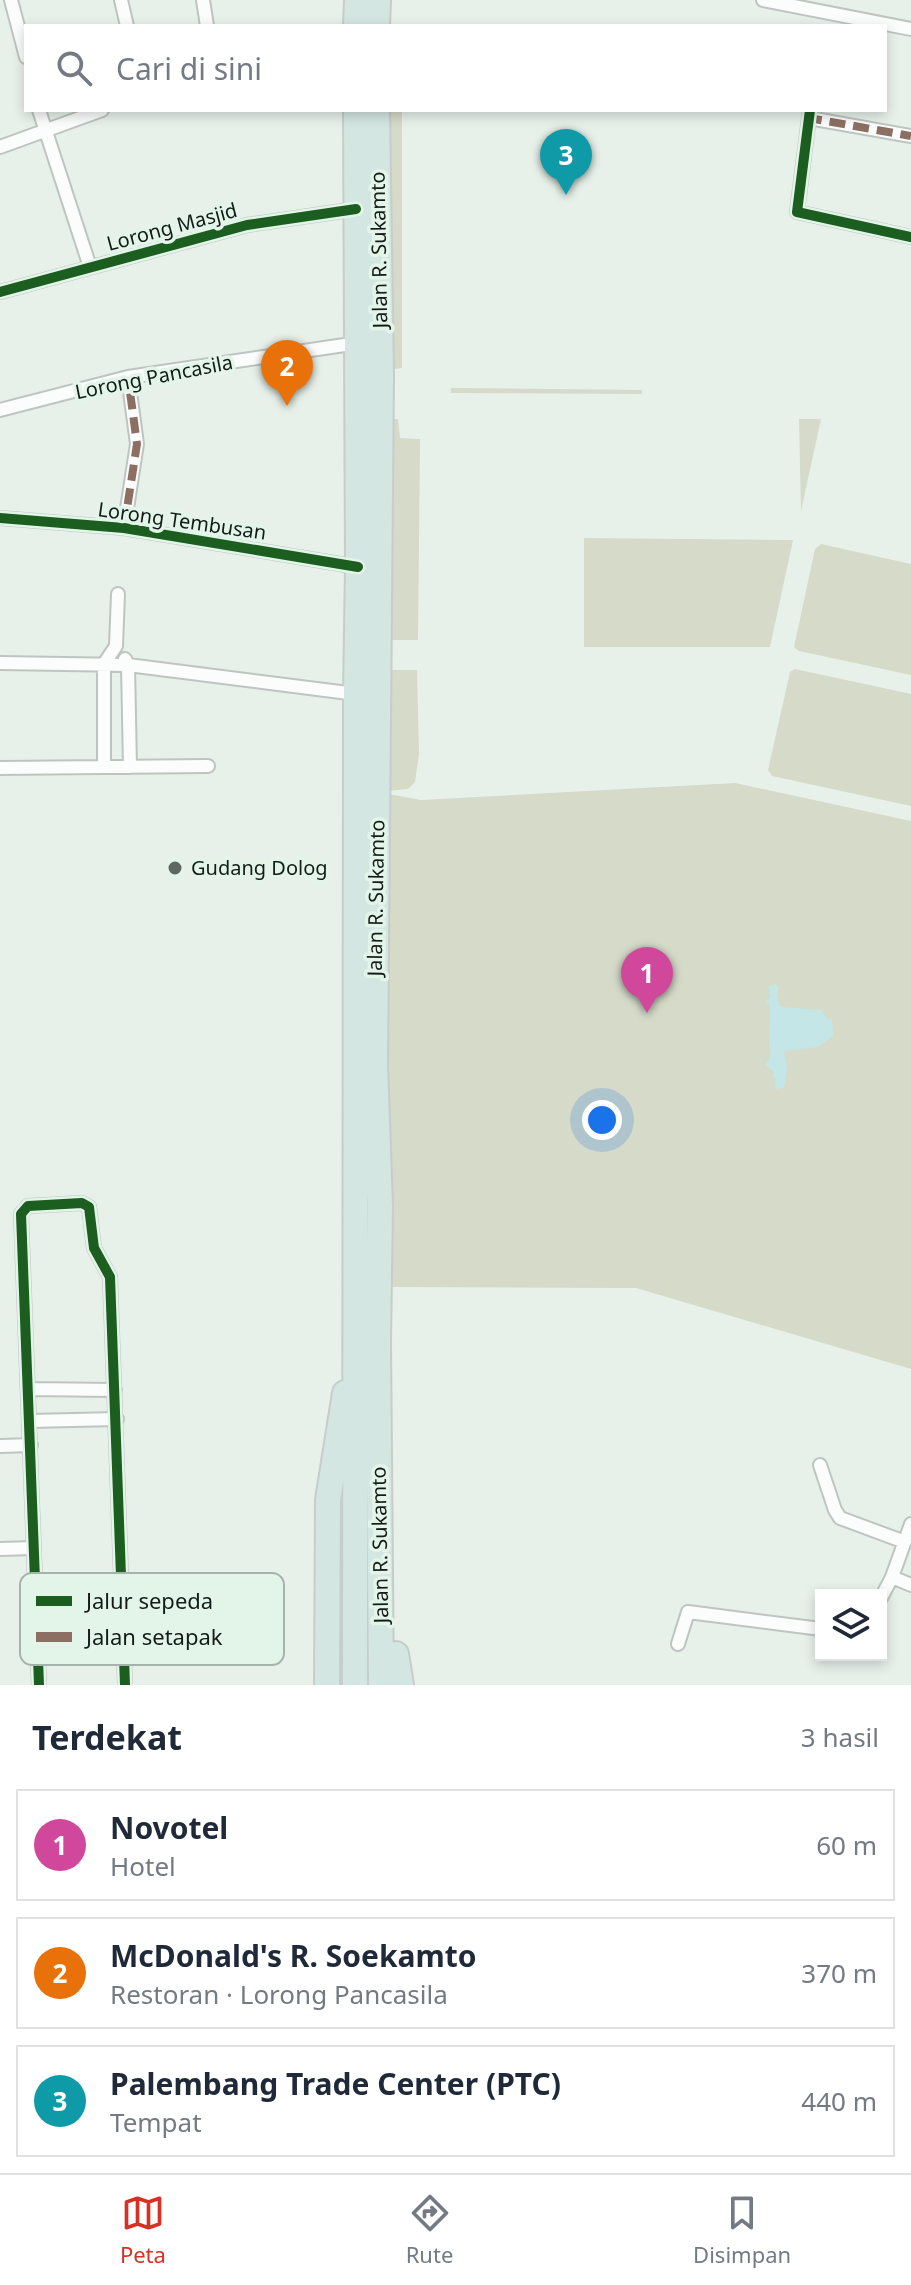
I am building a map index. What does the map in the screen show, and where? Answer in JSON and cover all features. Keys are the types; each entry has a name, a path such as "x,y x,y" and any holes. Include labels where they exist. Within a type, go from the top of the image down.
{"highway":[{"path":"356,24 357,0"},
{"path":"377,24 378,0"},
{"name":"Jalan R. Sukamto","path":"356,112 356,694 367,1342 381,1685"},
{"name":"Jalan R. Sukamto","path":"355,1685 367,1342 380,1206 375,990 381,286 377,112"},
{"path":"367,1342 394,1412 398,1685"},
{"path":"327,1685 328,1500 340,1414 367,1342"}],"street":[{"path":"11,0 24,49"},
{"path":"121,0 127,24"},
{"path":"203,0 207,24"},
{"path":"763,0 885,24"},
{"path":"820,24 822,12"},
{"path":"887,24 911,29"},
{"path":"40,112 90,267"},
{"path":"0,147 97,112"},
{"path":"911,136 809,114 798,212 911,237"},
{"name":"Lorong Masjid","path":"0,292 247,225 356,209"},
{"name":"Lorong Pancasila","path":"0,410 128,377 358,343"},
{"path":"124,528 137,444 128,377"},
{"name":"Lorong Tembusan","path":"0,518 124,528 358,567"},
{"path":"104,767 104,664 116,646 118,594"},
{"path":"116,646 128,665 130,767"},
{"path":"0,663 128,665 356,694"},
{"path":"0,768 208,766"},
{"path":"35,1573 21,1214 28,1206 84,1203 89,1207 94,1248 110,1277 122,1573"},
{"path":"29,1389 115,1390"},
{"path":"30,1421 117,1419"},
{"path":"0,1446 31,1445"},
{"path":"820,1465 840,1518 905,1542"},
{"path":"886,1589 911,1524"},
{"path":"0,1549 34,1548"},
{"path":"892,1577 911,1585"},
{"path":"678,1644 688,1612 815,1628"},
{"path":"38,1665 39,1685"},
{"path":"124,1665 125,1685"}],"green space":[{"path":"388,112 402,112 402,368 387,370"},
{"path":"451,388 642,390 642,394 451,393"},
{"path":"390,419 398,419 400,438 420,439 418,640 389,640"},
{"path":"799,419 821,419 801,511"},
{"path":"584,538 793,540 770,647 584,647"},
{"path":"821,544 911,564 911,675 799,651 794,647 815,549"},
{"path":"795,669 911,694 911,806 772,776 768,770 790,672"},
{"path":"389,670 417,670 419,754 415,782 408,789 388,791"},
{"path":"735,783 911,821 911,1369 636,1288 392,1287 387,1064 388,794 421,800"}],"water":[{"path":"774,983 778,986 781,1007 822,1010 826,1018 832,1019 833,1036 818,1047 784,1051 787,1069 784,1088 775,1089 774,1072 765,1064 771,1051 770,1006 766,1001 770,998 768,985 773,986"}],"marked path":[{"path":"808,121 809,118 911,136"},
{"path":"124,528 137,444 128,377"}],"cycle path":[{"path":"810,112 797,212 911,237"},
{"path":"0,292 247,225 356,209"},
{"path":"0,518 124,528 358,567"},
{"path":"35,1573 21,1214 28,1206 82,1203 89,1207 94,1248 110,1277 121,1573"},
{"path":"38,1665 39,1685"},
{"path":"124,1665 125,1685"}],"place":[{"name":"Palembang Trade Center (PTC)","path":"566,195"},
{"name":"McDonald's R. Soekamto","path":"287,406"},
{"name":"Gudang Dolog","path":"175,868"},
{"name":"Novotel","path":"647,1013"}]}
